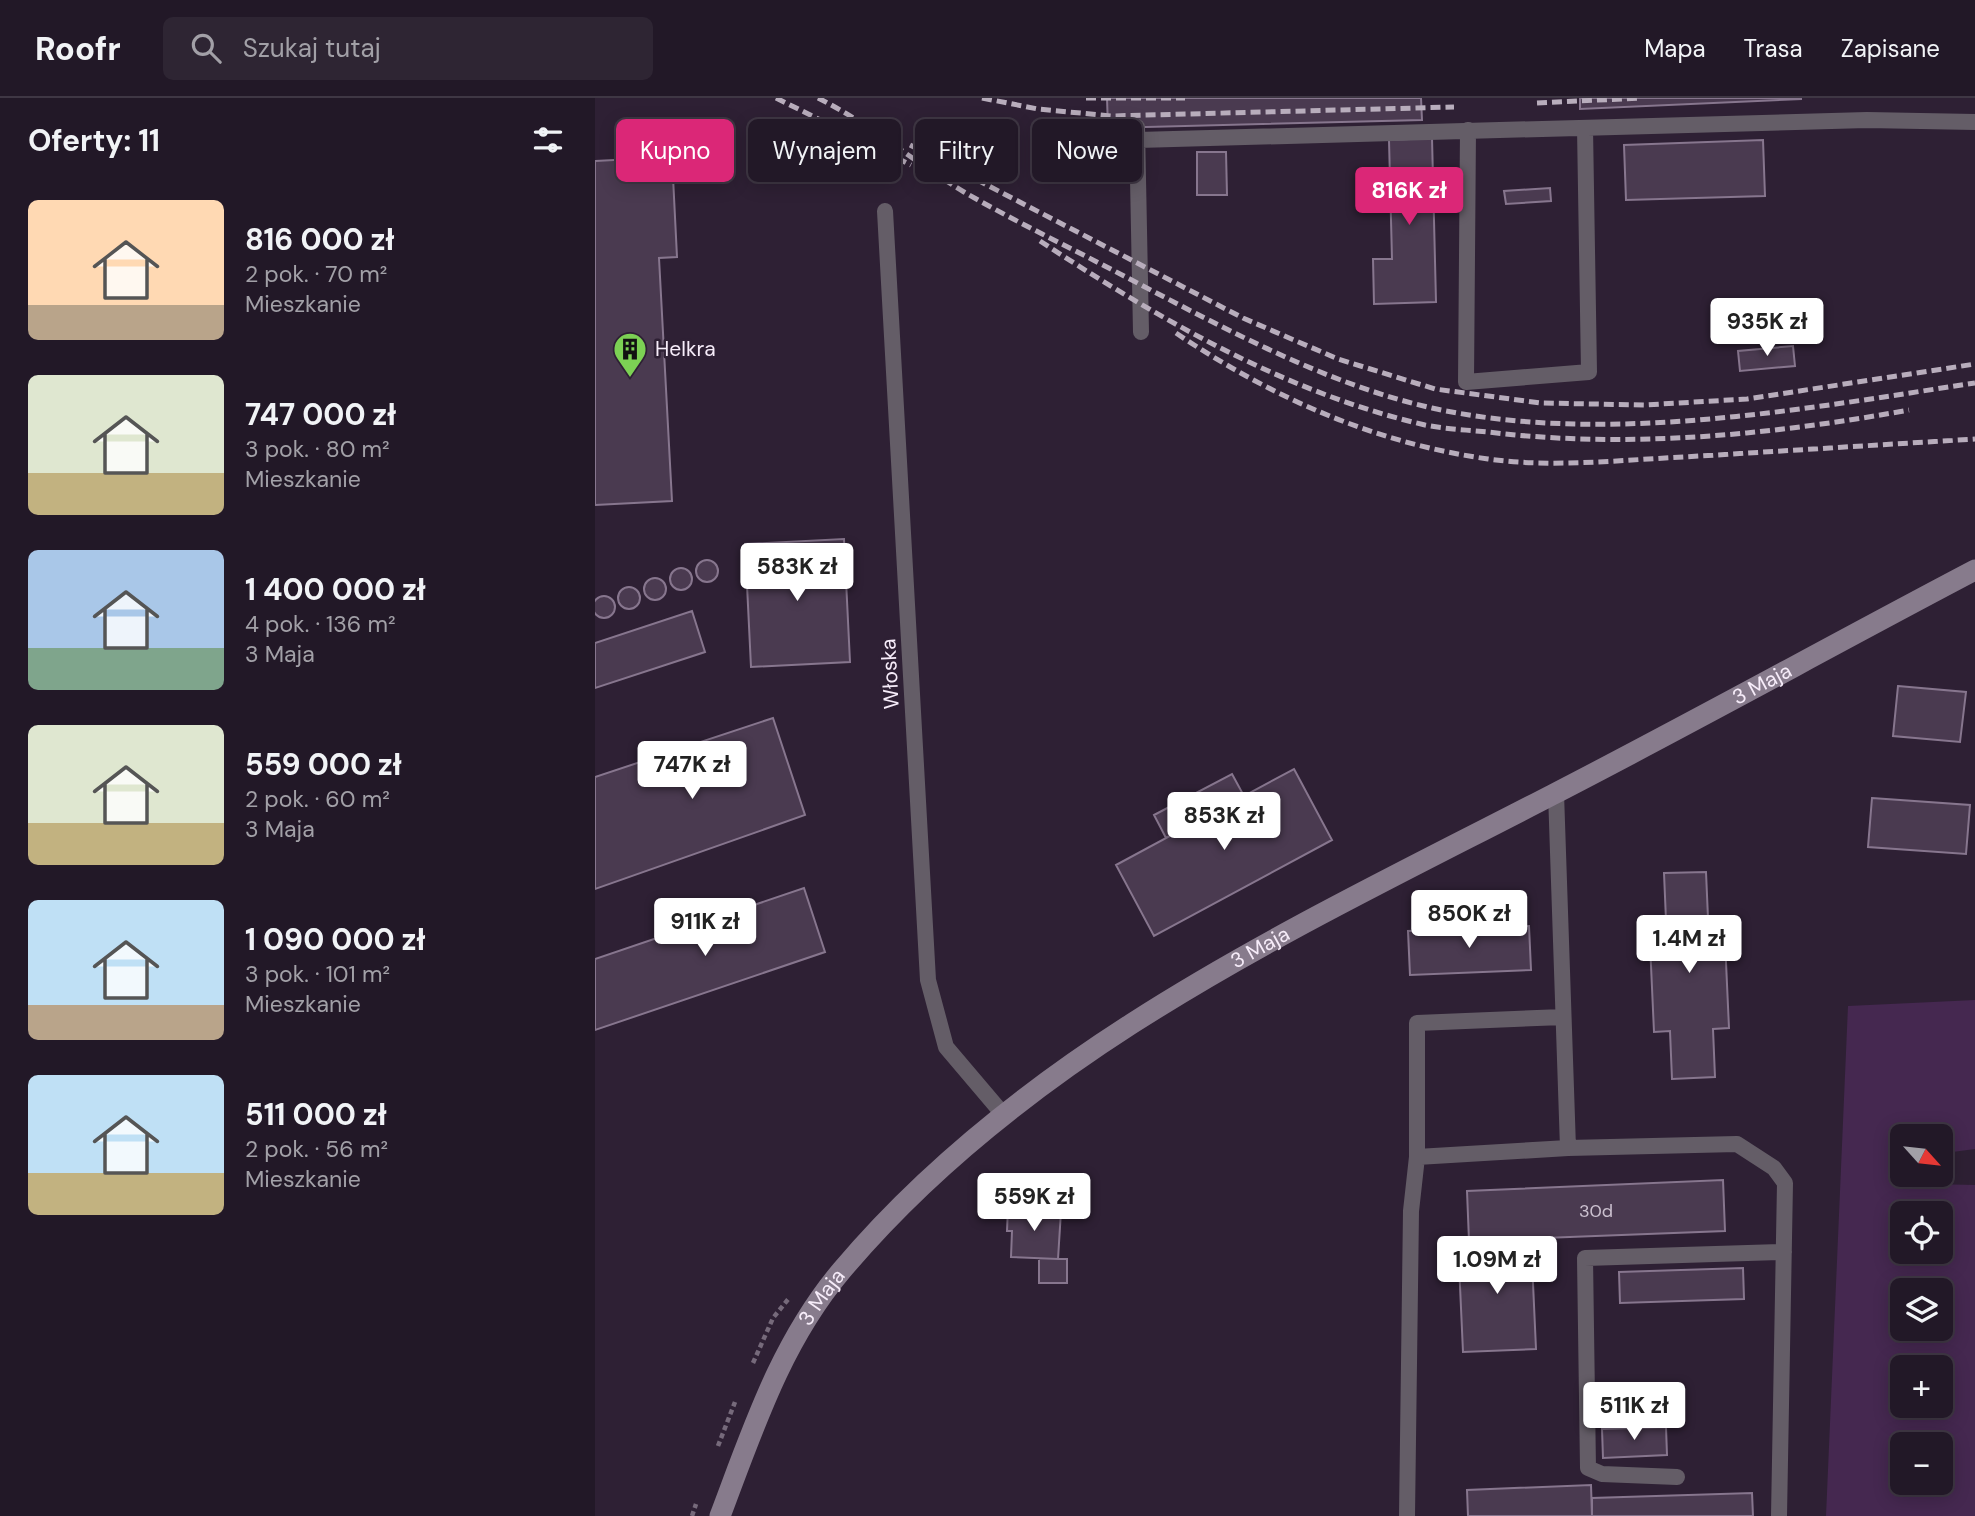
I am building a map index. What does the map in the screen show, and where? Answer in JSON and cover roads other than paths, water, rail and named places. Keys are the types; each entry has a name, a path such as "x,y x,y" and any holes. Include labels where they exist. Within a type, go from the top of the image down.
{"street":[{"name":"3 Maja","path":"720,1516 771,1382 804,1321 850,1261 914,1195 1002,1113 1078,1057 1147,1012 1385,880 1556,793 1975,570"}],"lane":[{"path":"1141,332 1137,134 1585,128 1867,120 1975,122"},
{"path":"1468,130 1466,382 1589,372 1585,128"},
{"name":"Włoska","path":"885,211 928,980 946,1047 1002,1113"},
{"path":"1556,793 1568,1148"},
{"path":"1408,1516 1411,1211 1417,1157 1417,1023 1563,1017"},
{"path":"1417,1157 1568,1148 1737,1144 1774,1168 1786,1184 1779,1516"},
{"path":"1677,1477 1602,1474 1588,1468 1585,1258 1784,1252"}],"railway":[{"path":"776,98 911,165"},
{"path":"818,98 856,119 964,192 1198,314 1313,369 1352,384 1432,408 1498,419 1565,424 1634,424 1773,412 1975,383"},
{"path":"982,98 1038,109 1111,116 1454,107"},
{"path":"1086,98 1185,98"},
{"path":"1537,103 1641,98"},
{"path":"910,145 1243,318 1338,359 1435,389 1541,403 1644,405 1747,399 1975,364"},
{"path":"1040,241 1177,325 1273,373 1323,394 1425,425 1540,437 1646,439 1752,432 1909,410"},
{"path":"1176,333 1249,377 1325,414 1405,442 1488,459 1536,463 1586,462 1975,439"}],"place":[{"name":"Helkra","path":"630,379"}]}
